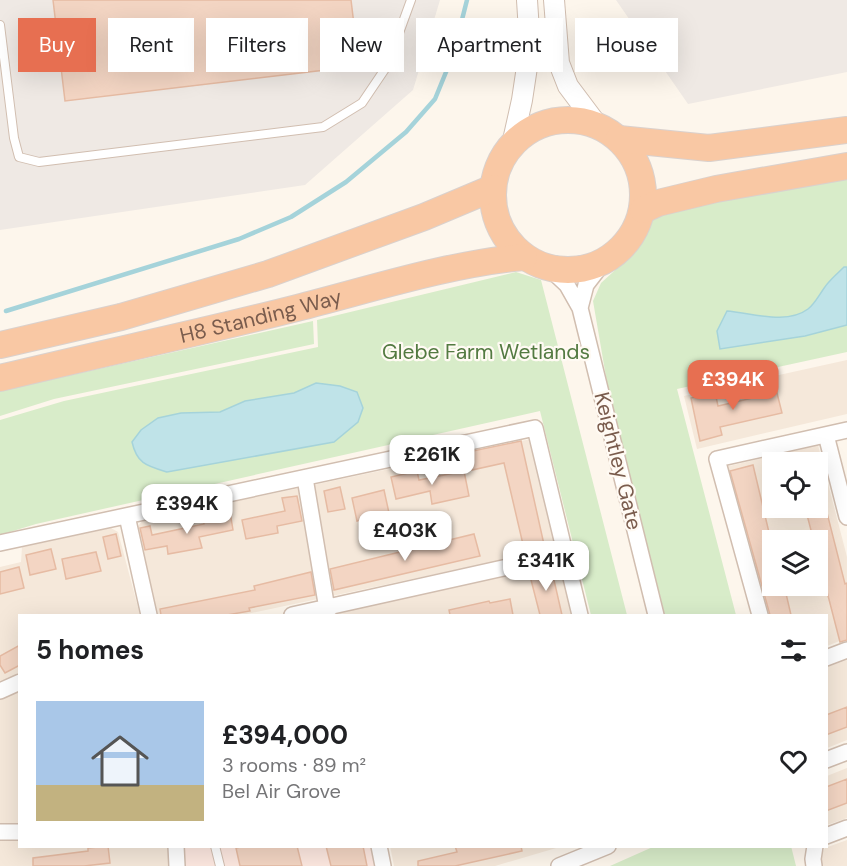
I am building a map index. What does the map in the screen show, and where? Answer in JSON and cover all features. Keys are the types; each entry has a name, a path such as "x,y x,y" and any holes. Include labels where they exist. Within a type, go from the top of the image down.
{"highway":[{"path":"847,130 709,148 647,143 576,120 552,122 530,130 512,145 485,192 506,238 512,258 550,269 568,271 586,269 603,263 621,249 650,207 716,189 847,166"},
{"path":"609,132 635,159 650,207"},
{"name":"H8 Standing Way","path":"0,345 121,317 267,274 424,217 485,192"},
{"name":"H8 Standing Way","path":"0,378 283,312 435,273 512,258"}],"street":[{"path":"512,145 530,47 527,0"},
{"path":"554,0 559,63 568,86 609,132"},
{"path":"580,308 586,285 603,263"},
{"name":"Keightley Gate","path":"550,269 567,285 580,308 656,614"},
{"path":"0,543 535,428 580,614"},
{"path":"760,614 717,459 847,430"},
{"path":"826,435 847,518"},
{"path":"304,478 328,611"},
{"path":"127,516 149,614"},
{"path":"301,614 328,611 566,554"},
{"path":"828,657 847,651"},
{"path":"0,691 18,683"},
{"path":"828,759 847,752"},
{"path":"828,835 847,828"},
{"path":"0,832 18,832"},
{"path":"176,848 177,866"},
{"path":"379,848 383,866"},
{"path":"559,866 603,848"},
{"path":"814,848 814,866"}],"lane":[{"path":"0,25 14,138 20,157 39,162 322,127 362,103 387,66 411,0"},
{"path":"216,848 220,866"}],"shaded area":[{"path":"0,0 440,0 435,18 416,18 416,72 418,72 413,90 305,185 0,230"},
{"path":"616,0 847,0 847,72 688,104 666,72 678,72 678,18 628,18"},
{"path":"847,360 847,414 697,449 684,396"},
{"path":"531,439 558,548 247,614 156,614 136,529 142,521"},
{"path":"818,445 820,452 788,452"},
{"path":"762,458 762,518 828,518 828,484 847,557 847,638 828,646 828,614 764,614 725,467"},
{"path":"111,528 118,532 140,614 18,614 18,673 0,684 0,567 21,562 22,547"},
{"path":"561,561 574,614 339,614"},
{"path":"847,660 847,740 828,748 828,667"},
{"path":"18,690 18,848 172,848 172,866 0,866 0,699"},
{"path":"847,768 847,818 828,825 828,776"},
{"path":"847,840 847,866 820,866 818,860 828,847"},
{"path":"182,848 372,848 376,866 182,866"},
{"path":"390,848 556,848 495,866 394,866"}],"green space":[{"path":"847,177 847,352 677,389 736,614 665,614 610,400 593,301 601,283 636,251 655,212"},
{"name":"Glebe Farm Wetlands","path":"516,272 541,280 627,614 591,614 540,411 36,524 0,535 0,420 64,401 318,347 317,320"},
{"path":"313,321 314,344 54,399 0,416 0,391"},
{"path":"650,848 792,848 796,866 610,866"}],"water":[{"path":"844,267 847,267 847,325 805,336 720,349 717,331 727,311 769,317 800,314 811,306 828,283"},
{"path":"316,383 340,386 357,392 363,408 358,422 334,442 167,472 144,463 134,449 132,442 141,430 158,418 181,413 220,412 245,401 294,393"}],"building":[{"path":"53,0 351,0 353,18 320,18 320,71 65,101 62,72 96,72 96,18 55,18"},
{"path":"775,385 782,413 720,427 722,435 700,441 691,398 715,392 718,406 757,397 755,390"},
{"path":"521,441 545,549 525,553 504,463 472,470 468,452"},
{"path":"753,465 762,503 762,518 766,518 768,530 762,530 762,586 730,471"},
{"path":"417,471 419,480 464,471 469,496 432,504 430,491 396,499 391,477"},
{"path":"340,487 345,509 328,512 324,491"},
{"path":"384,490 389,513 357,521 352,498"},
{"path":"297,496 302,521 277,526 278,533 246,539 242,520 285,511 282,498"},
{"path":"230,512 233,530 199,537 202,548 168,554 167,546 145,550 140,528 150,526 152,535 204,524 203,517"},
{"path":"828,517 845,584 847,583 847,640 840,642 828,596 828,530 811,530 808,518"},
{"path":"116,534 121,556 108,559 103,537"},
{"path":"474,534 480,556 334,590 330,569"},
{"path":"51,549 56,569 30,575 26,555"},
{"path":"96,552 101,571 66,579 62,559"},
{"path":"19,567 24,588 0,594 0,572"},
{"path":"551,567 562,614 540,614 529,572"},
{"path":"311,572 315,595 249,608 250,611 233,614 161,614 160,609 255,590 254,586"},
{"path":"765,596 787,596 791,614 770,614"},
{"path":"510,599 513,614 450,614 449,610 489,601 490,603"},
{"path":"18,646 18,666 5,673 0,665 0,656"},
{"path":"847,707 847,727 828,734 828,714"},
{"path":"847,779 847,803 828,810 828,786"},
{"path":"88,848 108,848 110,863 84,866 33,866 33,858 88,851"},
{"path":"236,848 298,848 302,866 240,866"},
{"path":"326,848 363,848 367,866 331,866"},
{"path":"456,848 521,848 522,851 455,866 418,866 418,861 457,852"}],"waterway":[{"path":"6,311 239,239 291,217 346,182 406,132 435,99 453,55 467,0"}]}
